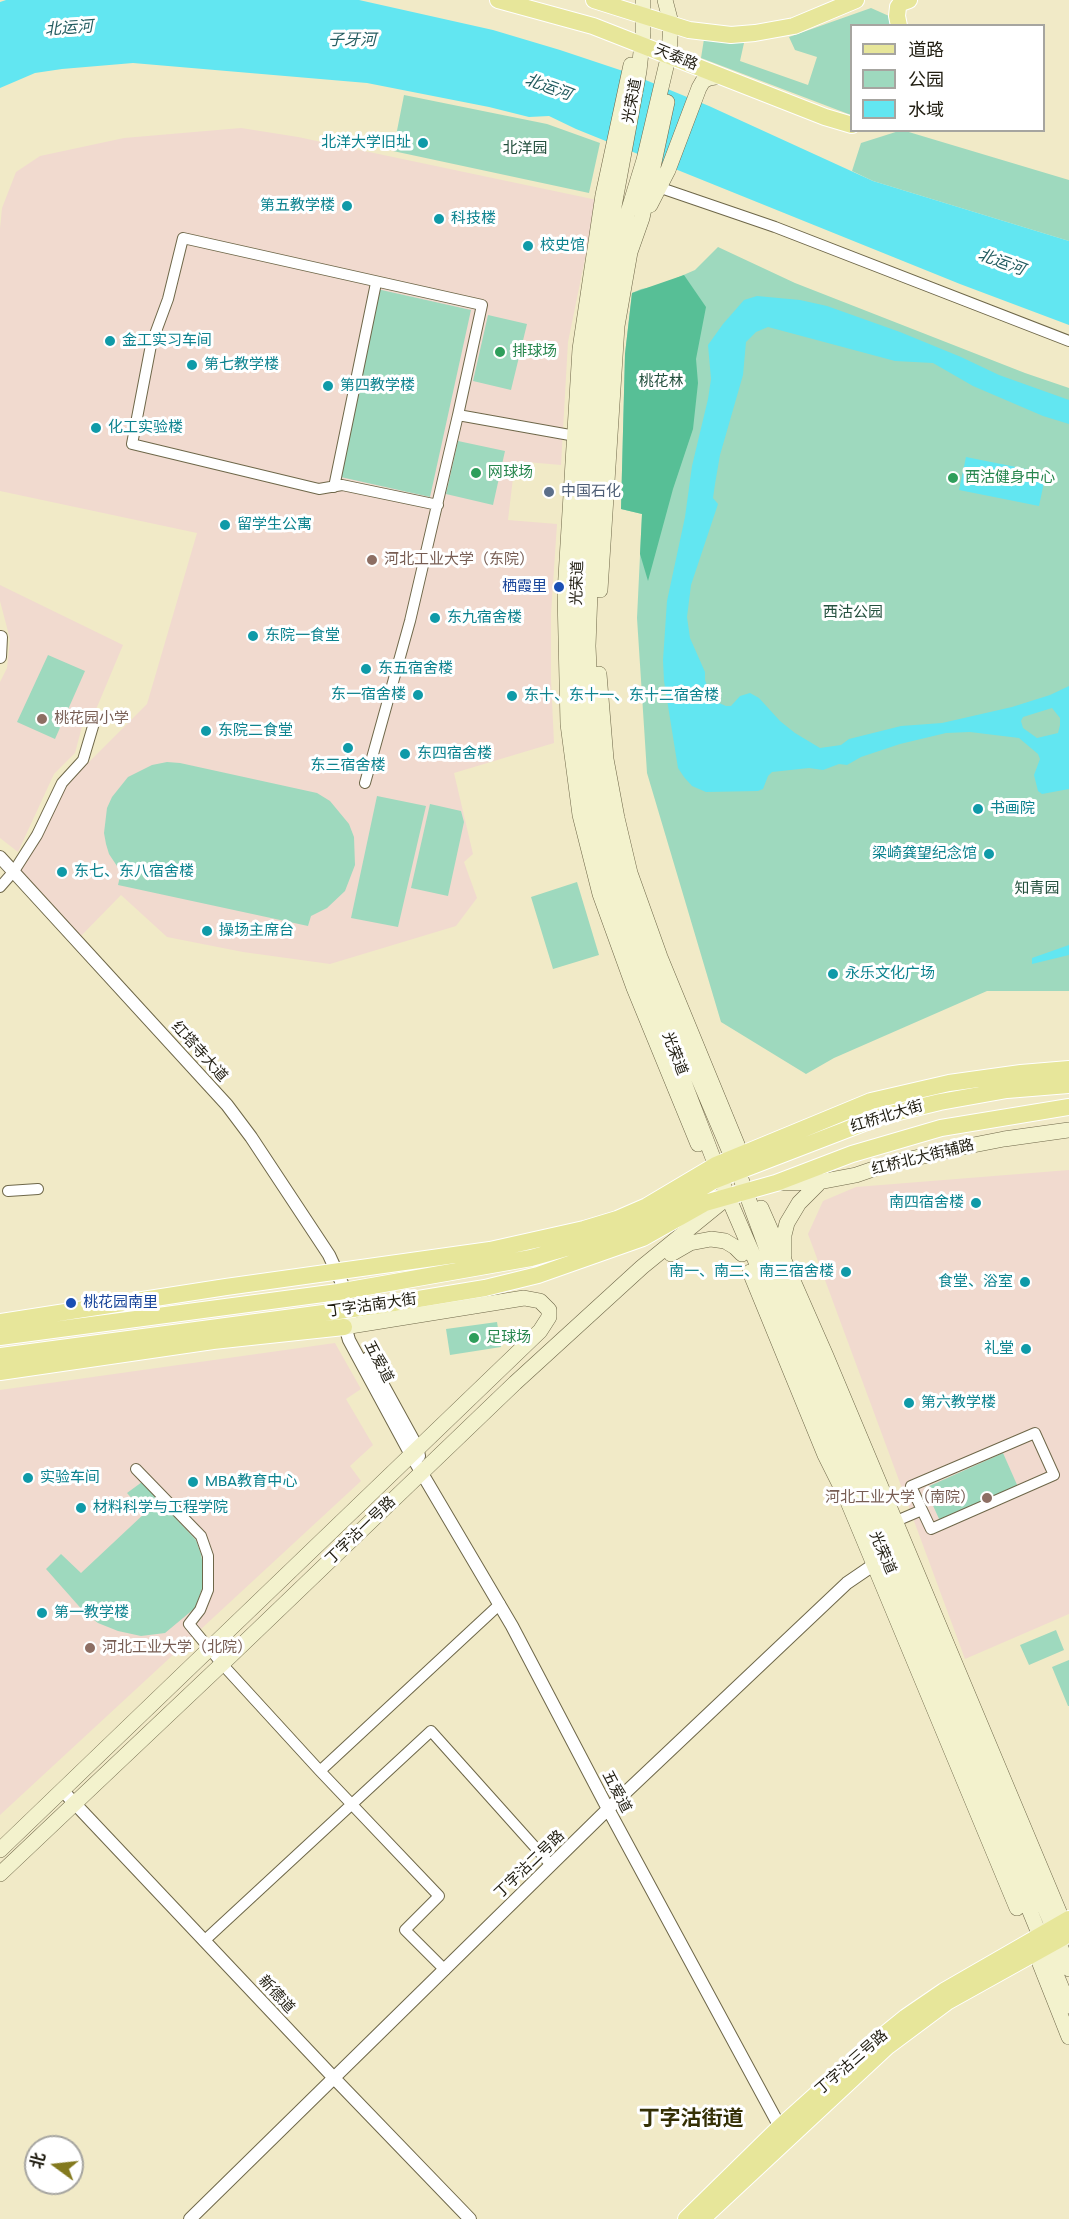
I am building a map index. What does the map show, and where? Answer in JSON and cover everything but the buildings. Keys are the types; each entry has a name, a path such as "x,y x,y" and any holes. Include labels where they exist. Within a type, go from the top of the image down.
{"main road":[{"name":"天泰路","path":"498,0 555,14 642,44 825,117 850,124"},
{"name":"天泰路","path":"594,0 643,7 689,30 715,34 755,33 794,26 856,0"},
{"path":"665,0 671,23 669,54"},
{"path":"899,24 898,7 909,0"},
{"name":"光荣道","path":"592,438 594,320 616,154 642,44 643,7"},
{"name":"光荣道","path":"669,54 671,67 656,165 625,222 609,297 592,438 577,588 576,662 583,753 590,801 606,867 627,934 723,1200 891,1560 1069,1969"},
{"path":"721,76 703,81 656,165 630,252 620,306 614,359 592,438 598,668 606,759 630,873 749,1190 826,1356 894,1522 891,1560"},
{"path":"642,218 661,188 656,165"},
{"path":"739,1163 871,1101 950,1083 1069,1069"},
{"name":"红桥北大街","path":"714,1173 882,1116 940,1102 1008,1090 1069,1084"},
{"name":"红桥北大街","path":"723,1200 852,1154 941,1128 1069,1107"},
{"name":"红桥北大街辅路","path":"776,1183 819,1182 856,1175 885,1165 958,1148 1069,1130"},
{"path":"785,1264 782,1248 787,1223 799,1203 819,1182 852,1154"},
{"path":"0,1322 245,1284 490,1250 584,1229 617,1219 714,1173"},
{"name":"丁字沽南大街","path":"0,1337 342,1291 531,1258 604,1238 653,1219 692,1192 714,1173"},
{"name":"光荣道","path":"749,1190 783,1293 891,1560"},
{"path":"723,1200 742,1254 825,1455 846,1497 891,1560 1055,1935 1069,2037"},
{"name":"丁字沽南大街","path":"0,1356 160,1334 347,1318 538,1275 643,1238 696,1207 723,1200"},
{"name":"丁字沽一号路","path":"0,1874 515,1383 642,1267 723,1200"},
{"path":"625,1282 678,1249 698,1241 711,1239 725,1241 742,1254"},
{"name":"丁字沽一号路","path":"0,1850 540,1331 549,1317 549,1310 540,1301 524,1298 347,1318"},
{"path":"0,1372 213,1341 347,1318"},
{"path":"160,1334 213,1341"},
{"name":"光荣道","path":"1055,1935 1069,2006"},
{"name":"丁字沽三号路","path":"686,2219 780,2127 906,2017 944,1991 1055,1935"},
{"name":"丁字沽三号路","path":"702,2219 888,2046 947,2002 1055,1935"}],"street":[{"path":"661,188 775,227 1069,341"},
{"path":"365,783 410,621 438,505 482,305 183,238 168,298 152,345 132,444 319,489 334,488 342,484 438,505"},
{"path":"334,488 376,283"},
{"path":"458,415 592,438"},
{"path":"0,657 2,637"},
{"path":"0,887 14,871 37,835 62,783 83,760 94,723"},
{"name":"红塔寺大道","path":"0,857 227,1105 251,1137 329,1256 337,1272 347,1318"},
{"path":"8,1191 38,1189"},
{"name":"五爱道","path":"347,1318 356,1353 414,1450 422,1472 500,1604 780,2127"},
{"path":"1035,1432 1054,1475 931,1529 922,1510 911,1486 1035,1432"},
{"path":"136,1468 201,1536 208,1557 208,1590 200,1610 189,1624 222,1664 320,1771 439,1896 405,1930 445,1970"},
{"path":"894,1522 922,1510"},
{"name":"丁字沽二号路","path":"190,2219 608,1809 846,1583 891,1560"},
{"path":"320,1771 500,1604"},
{"path":"204,1941 431,1731 551,1865"},
{"name":"新德道","path":"62,1790 470,2219"}],"shaded area":[{"name":"河北工业大学（东院）","path":"241,128 298,137 597,200 568,342 561,465 515,461 508,520 557,524 551,614 554,743 454,773 473,854 464,862 477,898 456,926 330,964 243,952 167,937 121,895 80,937 14,879 67,784 147,704 197,533 0,491 0,229 2,208 16,172 40,156 124,138"},
{"name":"桃花园小学","path":"0,585 123,645 92,719 84,719 75,753 54,774 18,852 0,838 0,682 7,668 10,639 0,601"},
{"name":"河北工业大学（南院）","path":"1069,1170 1069,1614 965,1659 808,1234 823,1201 856,1187"},
{"name":"河北工业大学（北院）","path":"335,1343 361,1389 346,1399 373,1445 350,1466 361,1481 0,1815 0,1390"}],"green space":[{"path":"871,8 889,16 891,24 850,24 850,115 701,58 704,39 744,43 740,61 808,85 817,57 795,50 789,37"},
{"name":"北洋园","path":"404,95 547,124 600,143 589,193 393,151"},
{"path":"896,132 909,132 1069,180 1069,241 873,181 852,171 861,143"},
{"name":"西沽公园","path":"718,247 795,283 1069,388 1069,991 987,991 834,1058 806,1074 721,1022 647,773 637,618 642,514 621,509 625,354 632,293 658,286 695,270"},
{"name":"桃花林","path":"684,275 706,307 696,359 698,383 693,429 673,489 648,581 640,554 642,514 621,509 625,354 632,293"},
{"path":"377,289 471,310 430,497 336,476"},
{"name":"排球场","path":"488,315 527,324 511,390 473,381"},
{"name":"网球场","path":"458,441 505,451 493,505 446,494"},
{"path":"48,655 85,671 55,739 17,722"},
{"path":"167,762 317,793 330,801 349,824 354,837 355,865 345,891 327,908 311,916 308,926 118,885 121,872 109,854 104,833 107,808 112,797 128,777 152,765"},
{"path":"377,796 426,806 398,927 351,918"},
{"path":"430,804 461,811 464,822 448,896 411,888"},
{"path":"577,882 599,955 553,969 531,897"},
{"name":"足球场","path":"497,1322 501,1347 450,1355 446,1329"},
{"path":"1003,1453 1018,1487 940,1521 925,1488"},
{"path":"142,1482 196,1540 204,1571 202,1589 195,1608 165,1633 141,1636 118,1631 98,1623 85,1613 46,1569 61,1554 81,1573 145,1513 127,1493"},
{"path":"1056,1630 1064,1650 1029,1665 1020,1645"},
{"path":"1069,1660 1069,1706 1068,1706 1052,1667"}],"water":[{"name":"子牙河","path":"6,0 359,0 493,30 560,50 626,72 709,106 873,181 1069,241 1069,325 960,284 576,129 549,116 529,117 367,83 133,63 35,73 0,88 0,2"},
{"path":"757,296 800,300 827,306 900,332 999,375 1069,400 1069,424 1043,416 973,386 933,363 895,361 768,327 756,332 746,342 743,375 720,455 713,498 718,504 691,585 687,617 690,638 705,672 705,680 712,700 731,706 740,696 750,693 759,698 780,721 795,733 820,748 841,745 849,739 901,726 942,723 1012,707 1050,695 1069,686 1069,789 1042,794 1038,791 1034,775 1040,759 1038,754 1019,738 970,732 946,733 900,744 861,757 847,765 839,764 823,770 809,768 772,772 763,789 758,791 706,792 692,786 678,768 664,681 667,601 685,517 692,466 708,399 711,379 708,345 744,300","holes":["1052,708 1060,718 1058,733 1037,738 1023,728 1021,721 1023,717"]},
{"path":"966,457 1046,473 1039,506 959,490"},
{"path":"1069,945 1069,955 1032,964 1032,958"}],"place":[{"name":"北洋大学旧址","path":"423,143"},
{"name":"第五教学楼","path":"347,206"},
{"name":"科技楼","path":"439,219"},
{"name":"校史馆","path":"528,246"},
{"name":"金工实习车间","path":"110,341"},
{"name":"排球场","path":"500,352"},
{"name":"第七教学楼","path":"192,365"},
{"name":"第四教学楼","path":"328,386"},
{"name":"化工实验楼","path":"96,428"},
{"name":"网球场","path":"476,473"},
{"name":"西沽健身中心","path":"953,478"},
{"name":"中国石化","path":"549,492"},
{"name":"留学生公寓","path":"225,525"},
{"name":"河北工业大学（东院）","path":"372,560"},
{"name":"栖霞里","path":"559,587"},
{"name":"东九宿舍楼","path":"435,618"},
{"name":"东院一食堂","path":"253,636"},
{"name":"东五宿舍楼","path":"366,669"},
{"name":"东一宿舍楼","path":"418,695"},
{"name":"东十、东十一、东十二宿舍楼","path":"512,696"},
{"name":"桃花园小学","path":"42,719"},
{"name":"东院二食堂","path":"206,731"},
{"name":"东三宿舍楼","path":"348,748"},
{"name":"东四宿舍楼","path":"405,754"},
{"name":"书画院","path":"978,809"},
{"name":"梁崎龚望纪念馆","path":"989,854"},
{"name":"东七、东八宿舍楼","path":"62,872"},
{"name":"操场主席台","path":"207,931"},
{"name":"永乐文化广场","path":"833,974"},
{"name":"南四宿舍楼","path":"976,1203"},
{"name":"南一、南二、南三宿舍楼","path":"846,1272"},
{"name":"食堂、浴室","path":"1025,1282"},
{"name":"桃花园南里","path":"71,1303"},
{"name":"足球场","path":"474,1338"},
{"name":"礼堂","path":"1026,1349"},
{"name":"第六教学楼","path":"909,1403"},
{"name":"实验车间","path":"28,1478"},
{"name":"MBA教育中心","path":"193,1482"},
{"name":"河北工业大学（南院）","path":"987,1498"},
{"name":"材料科学与工程学院","path":"81,1508"},
{"name":"第一教学楼","path":"42,1613"},
{"name":"河北工业大学（北院）","path":"90,1648"}],"district":[{"name":"丁字沽街道","path":"691,2120"}],"water label":[{"name":"北运河","path":"69,29"},
{"name":"北运河","path":"548,88"},
{"name":"北运河","path":"1001,263"}],"park label":[{"name":"知青园","path":"1037,889"}]}
